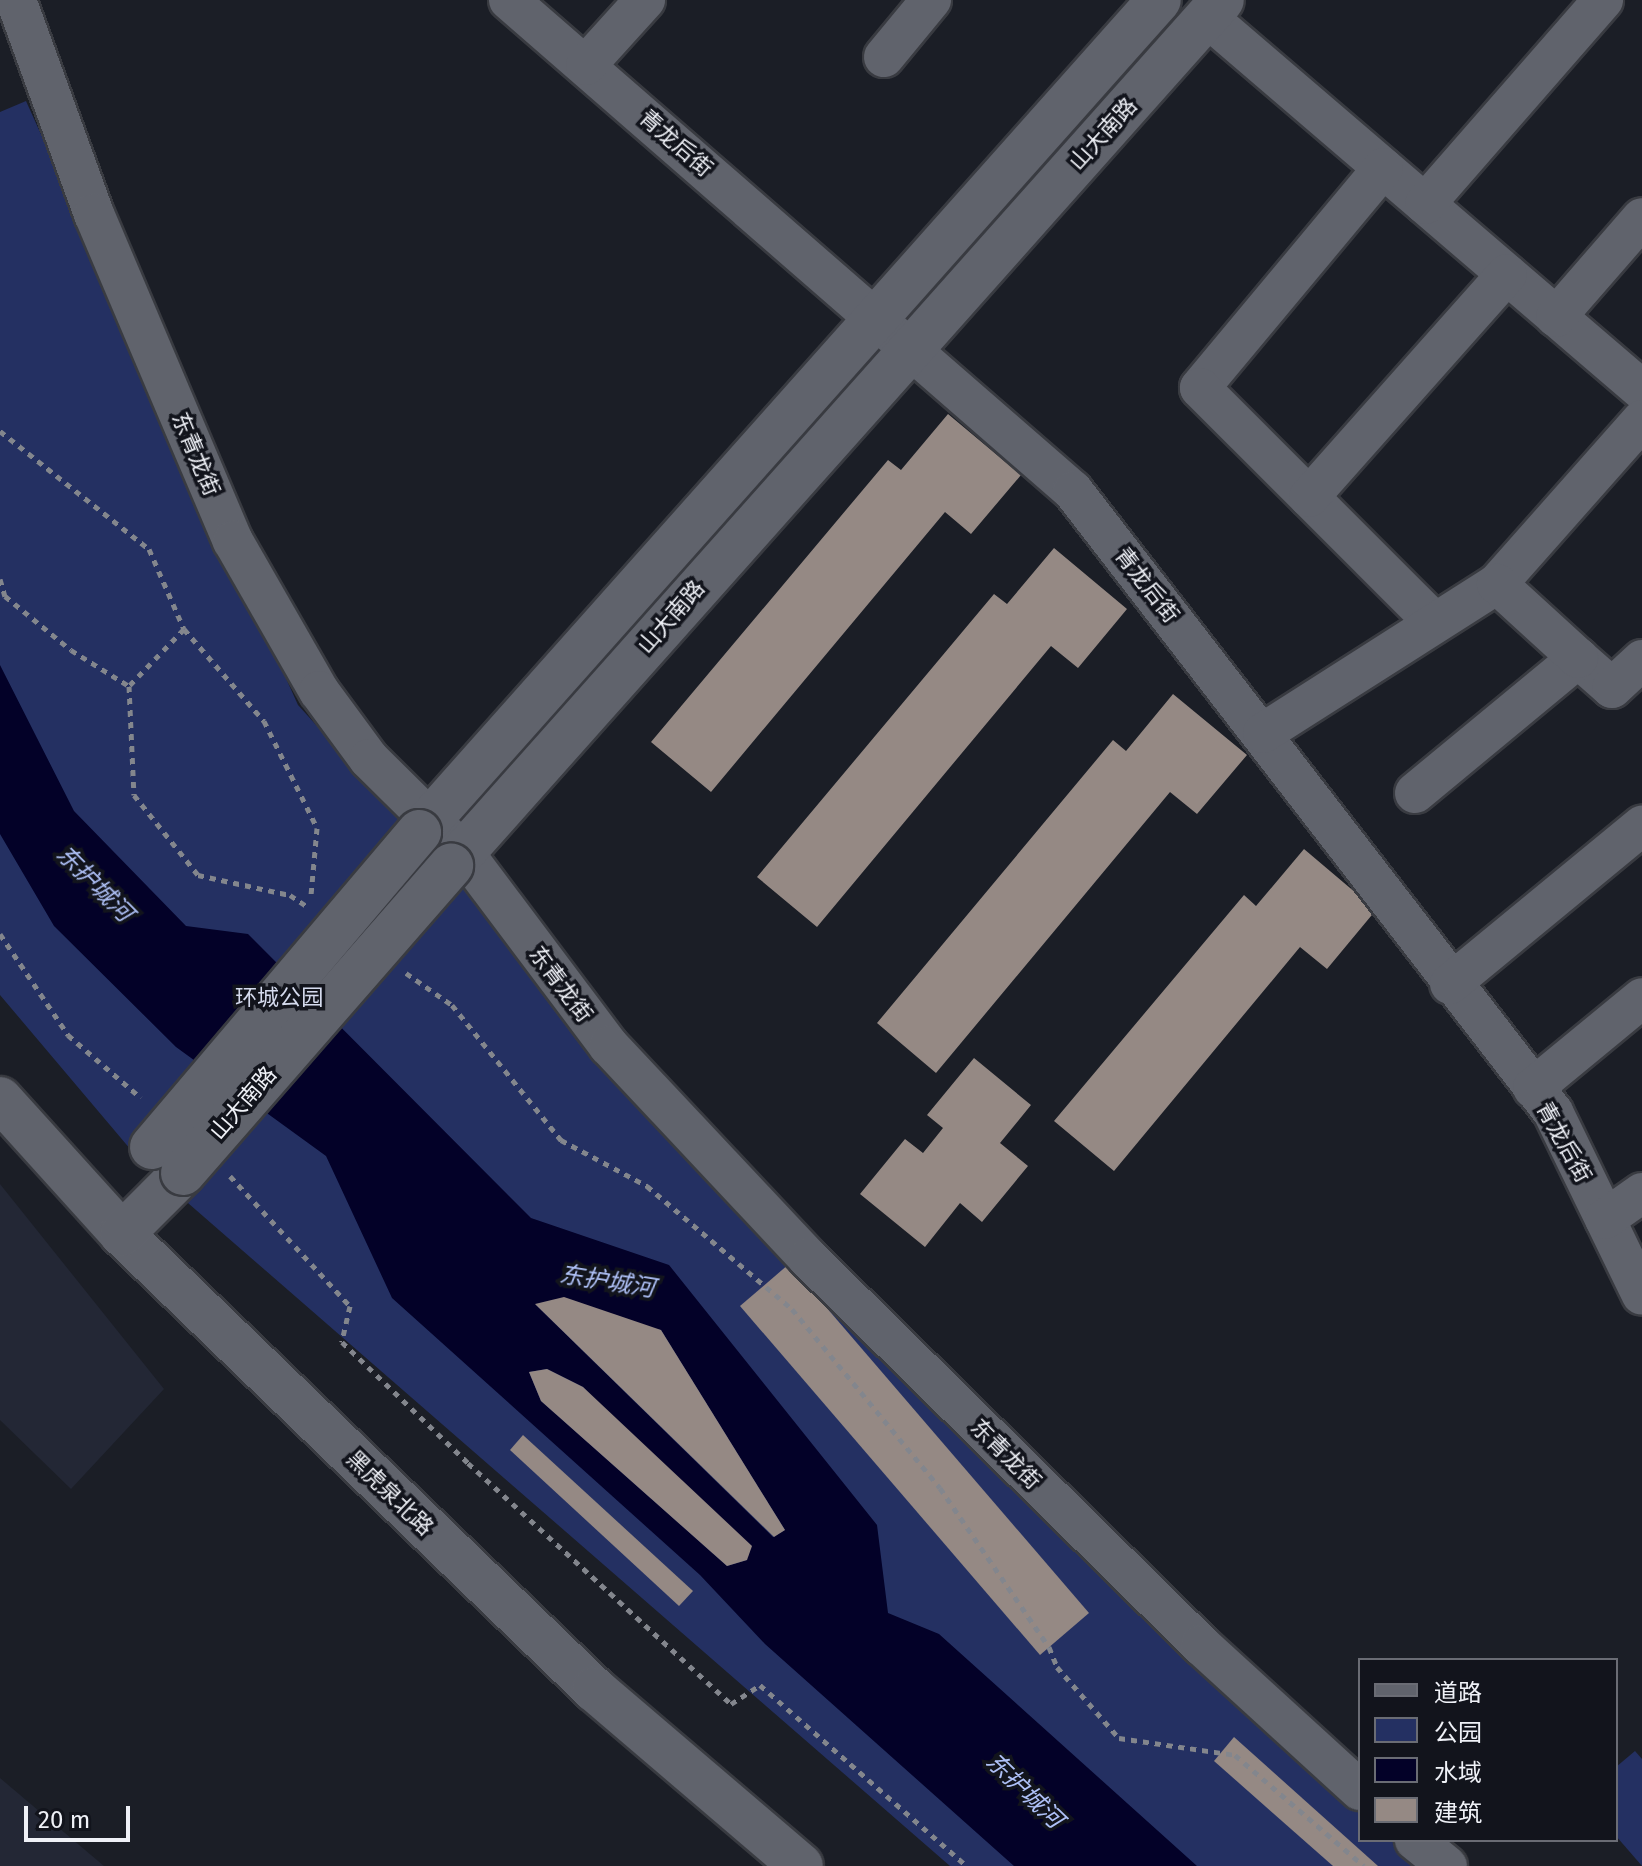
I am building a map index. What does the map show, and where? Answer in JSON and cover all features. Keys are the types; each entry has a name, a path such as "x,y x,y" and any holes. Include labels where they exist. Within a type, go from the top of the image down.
{"main road":[{"name":"山大南路","path":"176,1148 425,824 1159,0"},
{"name":"山大南路","path":"111,1222 176,1148 457,859 910,346 1214,8"},
{"name":"黑虎泉北路","path":"0,1099 111,1222 594,1689 801,1866"}],"street":[{"name":"东青龙街","path":"16,0 94,214 233,541 319,691 369,759 457,859 609,1046 808,1258 1190,1635 1358,1788"},
{"name":"青龙后街","path":"509,0 1073,491 1263,733 1450,984 1553,1112 1642,1295"},
{"path":"586,65 645,0"},
{"path":"884,57 931,0"},
{"path":"1425,204 1603,0"},
{"path":"1214,8 1383,168 1642,390"},
{"path":"1383,168 1200,388 1435,623"},
{"path":"1556,317 1642,218"},
{"path":"1309,497 1507,274"},
{"path":"1263,733 1497,584 1642,420"},
{"path":"1497,584 1612,688 1642,660"},
{"path":"1415,793 1578,658"},
{"path":"1450,984 1642,826"},
{"path":"1533,1088 1642,998"},
{"path":"1605,1219 1642,1193"},
{"path":"1417,1842 1447,1866"}],"path":[{"path":"0,431 149,549 184,629 264,721 317,828 310,908 290,895 198,875 134,795 129,686 184,629"},
{"path":"0,579 5,596 71,650 129,686"},
{"path":"0,934 68,1035 176,1148 350,1306 342,1342 468,1463 731,1704 760,1685 967,1866"},
{"path":"400,970 452,1005 561,1140 647,1186 792,1309 940,1488 1049,1647 1057,1667 1119,1738 1235,1755 1364,1866"}],"shaded area":[{"path":"0,1184 164,1389 71,1489 0,1420"},
{"path":"0,1778 104,1866 0,1866"}],"green space":[{"name":"环城公园","path":"26,101 298,705 733,1185 1358,1782 1358,1842 1421,1842 1446,1866 950,1866 142,1163 0,995 0,112"},
{"path":"1635,1751 1642,1759 1642,1866 1618,1838 1618,1765"}],"water":[{"name":"东护城河","path":"0,665 74,811 186,926 248,934 531,1218 669,1265 877,1525 888,1613 939,1634 1197,1866 1014,1866 765,1644 700,1575 392,1298 326,1156 176,1047 54,926 0,834","holes":["536,1305 661,1330 785,1530 773,1537","547,1369 583,1387 747,1560 727,1566 541,1401 529,1372"]}],"building":[{"path":"948,414 1021,475 971,534 945,512 711,792 651,742 888,460 901,470"},
{"path":"1054,548 1127,609 1078,668 1051,646 817,927 757,877 994,594 1007,604"},
{"path":"1173,694 1247,755 1197,814 1170,792 936,1073 877,1023 1113,740 1126,751"},
{"path":"1304,849 1376,910 1327,969 1300,947 1114,1171 1054,1121 1244,895 1256,906"},
{"path":"974,1058 1031,1105 1000,1143 1028,1166 982,1222 960,1203 925,1247 860,1194 905,1139 923,1153 943,1128 927,1115"},
{"path":"789,1264 1089,1613 1040,1655 740,1306"},
{"path":"564,1297 661,1330 785,1530 774,1537 535,1304"},
{"path":"547,1369 583,1387 752,1546 747,1560 727,1566 541,1401 529,1372"},
{"path":"523,1435 693,1591 679,1606 510,1450"},
{"path":"1234,1737 1378,1866 1333,1866 1214,1761"}]}
